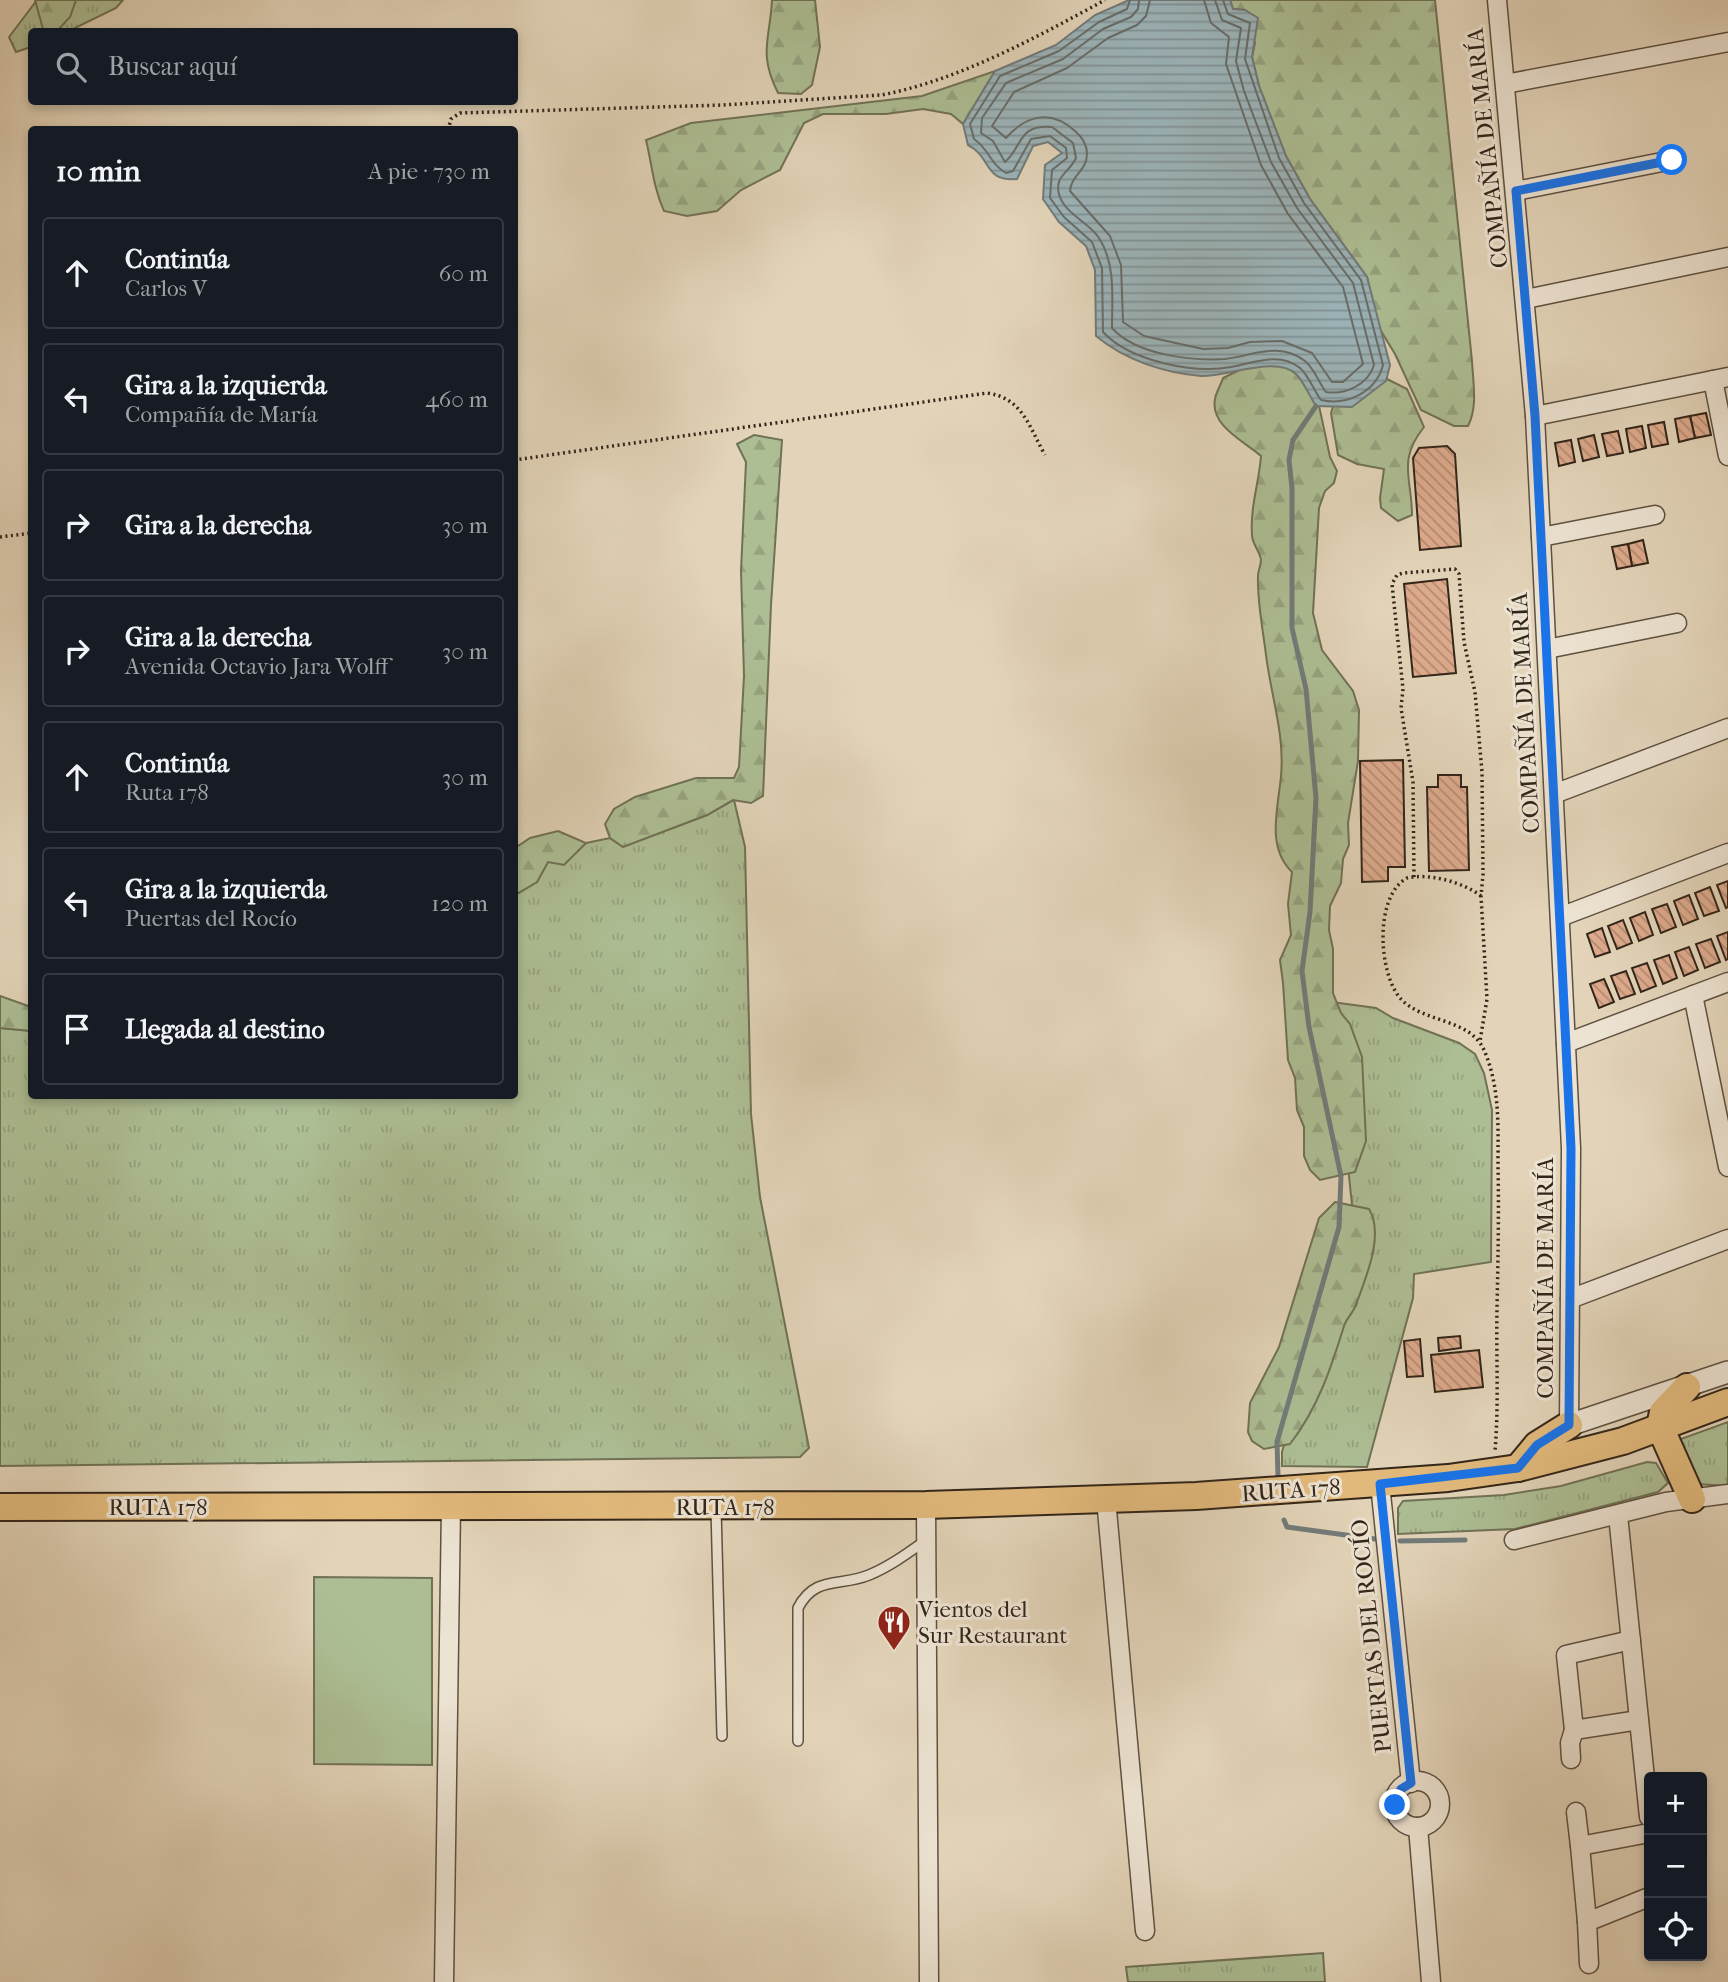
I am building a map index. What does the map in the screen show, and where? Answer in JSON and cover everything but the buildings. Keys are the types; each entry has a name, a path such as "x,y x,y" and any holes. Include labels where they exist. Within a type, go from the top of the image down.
{"main road":[{"path":"1687,1387 1663,1412 1660,1427 1692,1499"},
{"name":"RUTA 178","path":"0,1507 926,1505 1106,1499 1380,1484 1506,1470 1611,1445 1728,1402"},
{"path":"1506,1470 1537,1445 1569,1425"}],"street":[{"name":"COMPAÑÍA DE MARÍA","path":"1497,0 1526,299 1547,649 1571,1148 1569,1425"},
{"path":"1505,84 1728,42"},
{"path":"1516,191 1672,160"},
{"path":"1526,299 1728,257"},
{"path":"1535,416 1720,378 1728,456"},
{"path":"1541,537 1655,515"},
{"path":"1547,649 1677,623"},
{"path":"1554,794 1728,728"},
{"path":"1560,917 1728,853"},
{"path":"1566,1043 1728,982"},
{"path":"1693,995 1728,1167"},
{"path":"1570,1299 1728,1239"},
{"path":"1569,1425 1728,1372"},
{"name":"PUERTAS DEL ROCÍO","path":"1380,1484 1411,1783"},
{"path":"1514,1540 1666,1502 1728,1494 1728,1499"},
{"path":"1106,1499 1145,1931"},
{"path":"926,1505 929,1982"},
{"path":"444,1982 451,1506"},
{"path":"1618,1515 1644,1772"},
{"path":"1571,1759 1570,1743 1574,1730 1566,1655 1631,1640"},
{"path":"1574,1730 1639,1720"},
{"name":"PUERTAS DEL ROCÍO","path":"1411,1783 1426,1783 1433,1787 1440,1801 1437,1816 1432,1822 1418,1827 1402,1820 1395,1805 1401,1789 1411,1783"},
{"path":"1576,1812 1589,1964"},
{"path":"1418,1827 1431,1982"},
{"path":"1580,1846 1644,1834"},
{"path":"1587,1922 1647,1898"}],"lane":[{"path":"716,1507 722,1736"},
{"path":"798,1741 798,1608 806,1593 824,1584 869,1575 928,1539"}],"path":[{"path":"449,126 451,119 460,113 723,105 894,93 990,57 1105,0"},
{"path":"518,459 987,393 1004,396 1018,406 1045,455"},
{"path":"0,537 28,534"},
{"path":"1414,877 1413,782 1401,708 1403,689 1392,584 1397,575 1403,573 1455,569 1459,575 1464,642 1476,705 1483,834 1481,896 1487,999 1480,1041"},
{"path":"1481,896 1465,887 1414,877 1401,882 1391,893 1383,912 1385,957 1390,981 1399,997 1412,1009 1472,1033 1480,1041 1495,1081 1498,1110 1500,1263 1497,1306 1498,1410 1506,1470"}],"green space":[{"path":"35,0 76,0 70,17 60,28 43,28"},
{"path":"37,0 123,0 116,8 75,28 28,28 28,48 16,52 9,37"},
{"path":"772,0 815,0 820,47 812,85 801,94 778,93 768,67 767,46"},
{"path":"1230,0 1435,0 1474,386 1474,403 1468,426 1454,426 1421,410 1395,354 1378,326 1367,277 1310,199 1286,156 1259,86 1252,57 1255,43 1245,10 1233,9"},
{"path":"995,71 963,124 951,114 923,109 886,114 823,114 804,123 780,170 741,190 717,211 687,216 664,211 660,202 646,140 691,123 922,96"},
{"path":"1291,354 1318,401 1330,457 1337,471 1334,483 1325,491 1319,508 1313,613 1322,650 1353,691 1359,710 1358,761 1348,823 1349,845 1343,859 1341,883 1330,906 1329,930 1333,949 1333,993 1341,1013 1350,1024 1362,1057 1366,1141 1355,1172 1320,1180 1310,1170 1304,1156 1304,1127 1297,1110 1295,1078 1288,1060 1280,960 1291,935 1288,904 1292,872 1284,862 1276,839 1281,746 1259,605 1258,576 1261,560 1252,535 1252,515 1261,456 1223,425 1215,409 1216,396 1223,378 1256,362"},
{"path":"1383,377 1407,389 1424,427 1408,460 1412,515 1398,521 1381,508 1384,469 1357,464 1338,455 1331,413 1337,394"},
{"path":"754,435 782,440 771,605 763,796 751,803 733,800 707,815 623,847 610,838 605,824 614,809 635,797 696,778 734,778 739,767 744,676 741,571 746,462 737,444"},
{"path":"734,800 745,847 751,1114 760,1197 809,1448 800,1457 0,1466 0,1028 28,1031 28,1099 518,1099 518,893 537,882 548,862 586,843 610,838 623,847 707,815"},
{"path":"558,831 586,843 564,865 548,862 537,882 518,893 518,846 530,838"},
{"path":"0,996 28,1006 28,1031 0,1028"},
{"path":"1317,1000 1376,1008 1393,1018 1459,1043 1475,1054 1484,1073 1492,1110 1491,1262 1414,1274 1413,1298 1367,1467 1282,1466 1282,1452 1352,1205 1345,1138"},
{"path":"1335,1202 1369,1209 1375,1231 1372,1258 1355,1307 1345,1323 1323,1387 1308,1416 1290,1444 1264,1449 1252,1441 1248,1432 1250,1403 1279,1347 1319,1218"},
{"path":"1728,1422 1728,1486 1696,1484 1678,1440"},
{"path":"1647,1462 1656,1463 1668,1483 1658,1492 1515,1529 1398,1534 1398,1508 1403,1501 1504,1495 1561,1486"},
{"path":"314,1577 432,1578 432,1765 314,1764"},
{"path":"1323,1953 1325,1982 1128,1982 1126,1967"}],"water":[{"path":"1129,0 1230,0 1233,9 1245,10 1258,18 1252,57 1259,86 1286,156 1310,199 1367,277 1390,365 1386,381 1352,407 1316,406 1296,374 1276,366 1201,376 1146,364 1107,344 1096,336 1095,270 1086,246 1059,222 1043,199 1045,165 1062,153 1048,142 1033,146 1017,179 1006,179 993,173 976,150 968,145 963,124 995,71 1056,45 1095,15"}],"waterway":[{"path":"1278,1477 1277,1442 1339,1227 1341,1176 1309,1027 1302,971 1310,912 1316,798 1306,689 1292,628 1292,488 1289,460 1293,440 1316,406"},
{"path":"1284,1520 1287,1527 1375,1539"},
{"path":"1400,1541 1465,1540"}],"place":[{"name":"Vientos del Sur Restaurant","path":"894,1652"}],"route":[{"path":"1395,1805 1395,1799 1401,1789 1411,1783 1380,1484 1518,1468 1537,1445 1569,1425 1571,1148 1535,416 1516,191 1672,160"}]}
